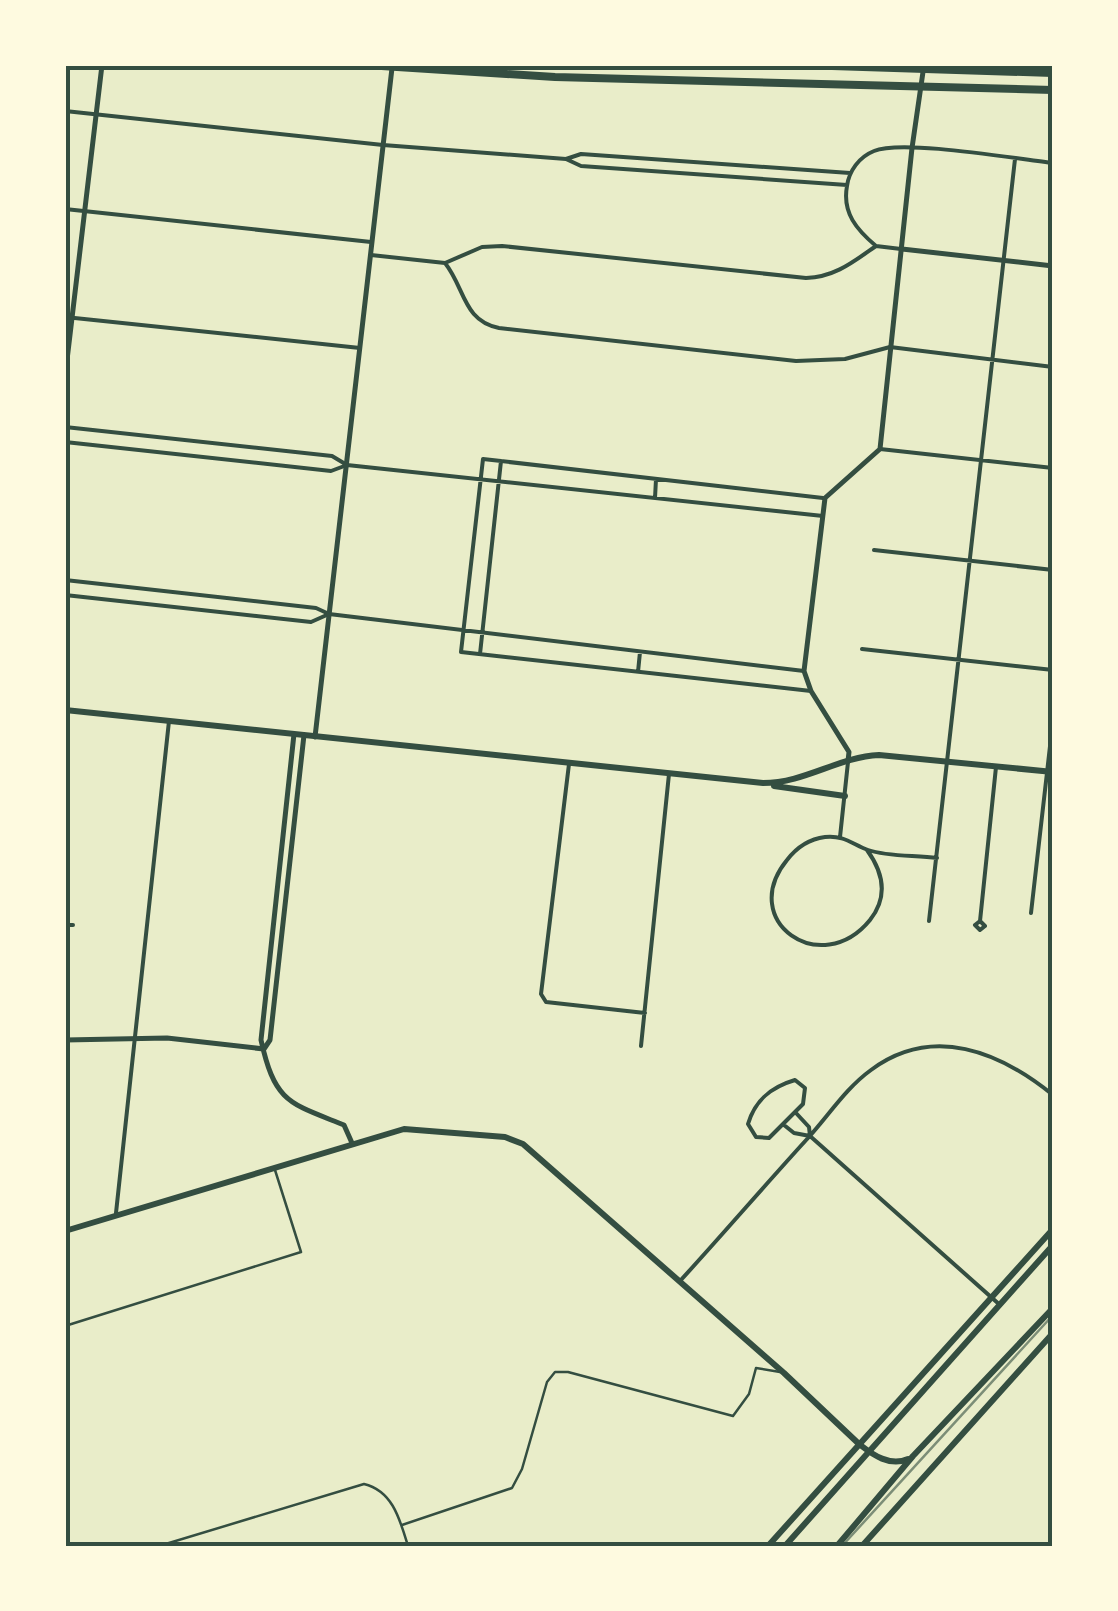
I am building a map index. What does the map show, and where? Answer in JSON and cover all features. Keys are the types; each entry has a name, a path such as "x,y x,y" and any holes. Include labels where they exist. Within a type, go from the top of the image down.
{"highway":[{"path":"366,65 556,78 1053,90"},
{"path":"802,65 1053,73"}],"main road":[{"path":"65,710 764,784 844,796"},
{"path":"764,784 810,777 879,755 1050,772"},
{"path":"65,1231 404,1129 514,1140 784,1372 859,1444 893,1463 914,1456"},
{"path":"768,1546 1053,1230"},
{"path":"785,1546 1053,1245"},
{"path":"838,1546 914,1456 1053,1308"},
{"path":"862,1546 1053,1333"}],"street":[{"path":"65,377 68,317 102,65"},
{"path":"315,736 392,65"},
{"path":"840,837 849,752 811,691 804,671 824,498 880,449 924,65"},
{"path":"65,111 383,145 566,159 581,166 847,185"},
{"path":"1053,163 912,148 876,150 850,173 847,185 848,213 857,230 876,246 1053,266"},
{"path":"566,159 581,154 850,173"},
{"path":"930,921 1015,159"},
{"path":"65,209 371,242"},
{"path":"370,254 445,263 482,247 502,246 822,278 839,272 876,246"},
{"path":"445,263 464,303 486,326 796,361 844,359 890,347 1053,367"},
{"path":"68,317 360,348"},
{"path":"65,427 332,456 347,465 823,516"},
{"path":"65,442 331,471 347,465"},
{"path":"880,449 1053,468"},
{"path":"811,691 461,652 483,459 824,498"},
{"path":"480,654 501,461"},
{"path":"654,498 656,479"},
{"path":"874,550 1053,570"},
{"path":"65,580 804,671"},
{"path":"65,595 311,622 329,614"},
{"path":"862,649 1053,670"},
{"path":"638,672 640,652"},
{"path":"1031,914 1053,720"},
{"path":"116,1216 169,721"},
{"path":"294,734 262,1040 268,1068 283,1096 311,1115 344,1125 352,1143"},
{"path":"264,1050 270,1040 304,735"},
{"path":"569,764 540,994 546,1002 645,1013"},
{"path":"980,921 996,767"},
{"path":"640,1046 669,774"},
{"path":"867,850 880,869 882,884 873,916 859,931 836,944 816,946 799,941 776,917 771,900 776,874 806,843 840,837 867,850 937,858"},
{"path":"65,924 73,926"},
{"path":"272,934 282,935"},
{"path":"65,1040 166,1038 264,1050"},
{"path":"680,1281 872,1068 906,1052 949,1046 991,1054 1026,1073 1053,1094"},
{"path":"795,1080 806,1093 796,1113 784,1125 764,1139 750,1132 748,1124 762,1097 795,1080"},
{"path":"796,1113 809,1127 810,1136"},
{"path":"784,1125 794,1134 810,1136 1000,1304"}],"lane":[{"path":"65,1326 301,1252 274,1167"},
{"path":"402,1525 512,1488 522,1469 547,1382 555,1372 568,1372 733,1416 749,1394 756,1368 784,1372"},
{"path":"159,1546 364,1484 384,1493 402,1525 408,1546"}],"tram line":[{"path":"842,1546 1053,1315"}]}
